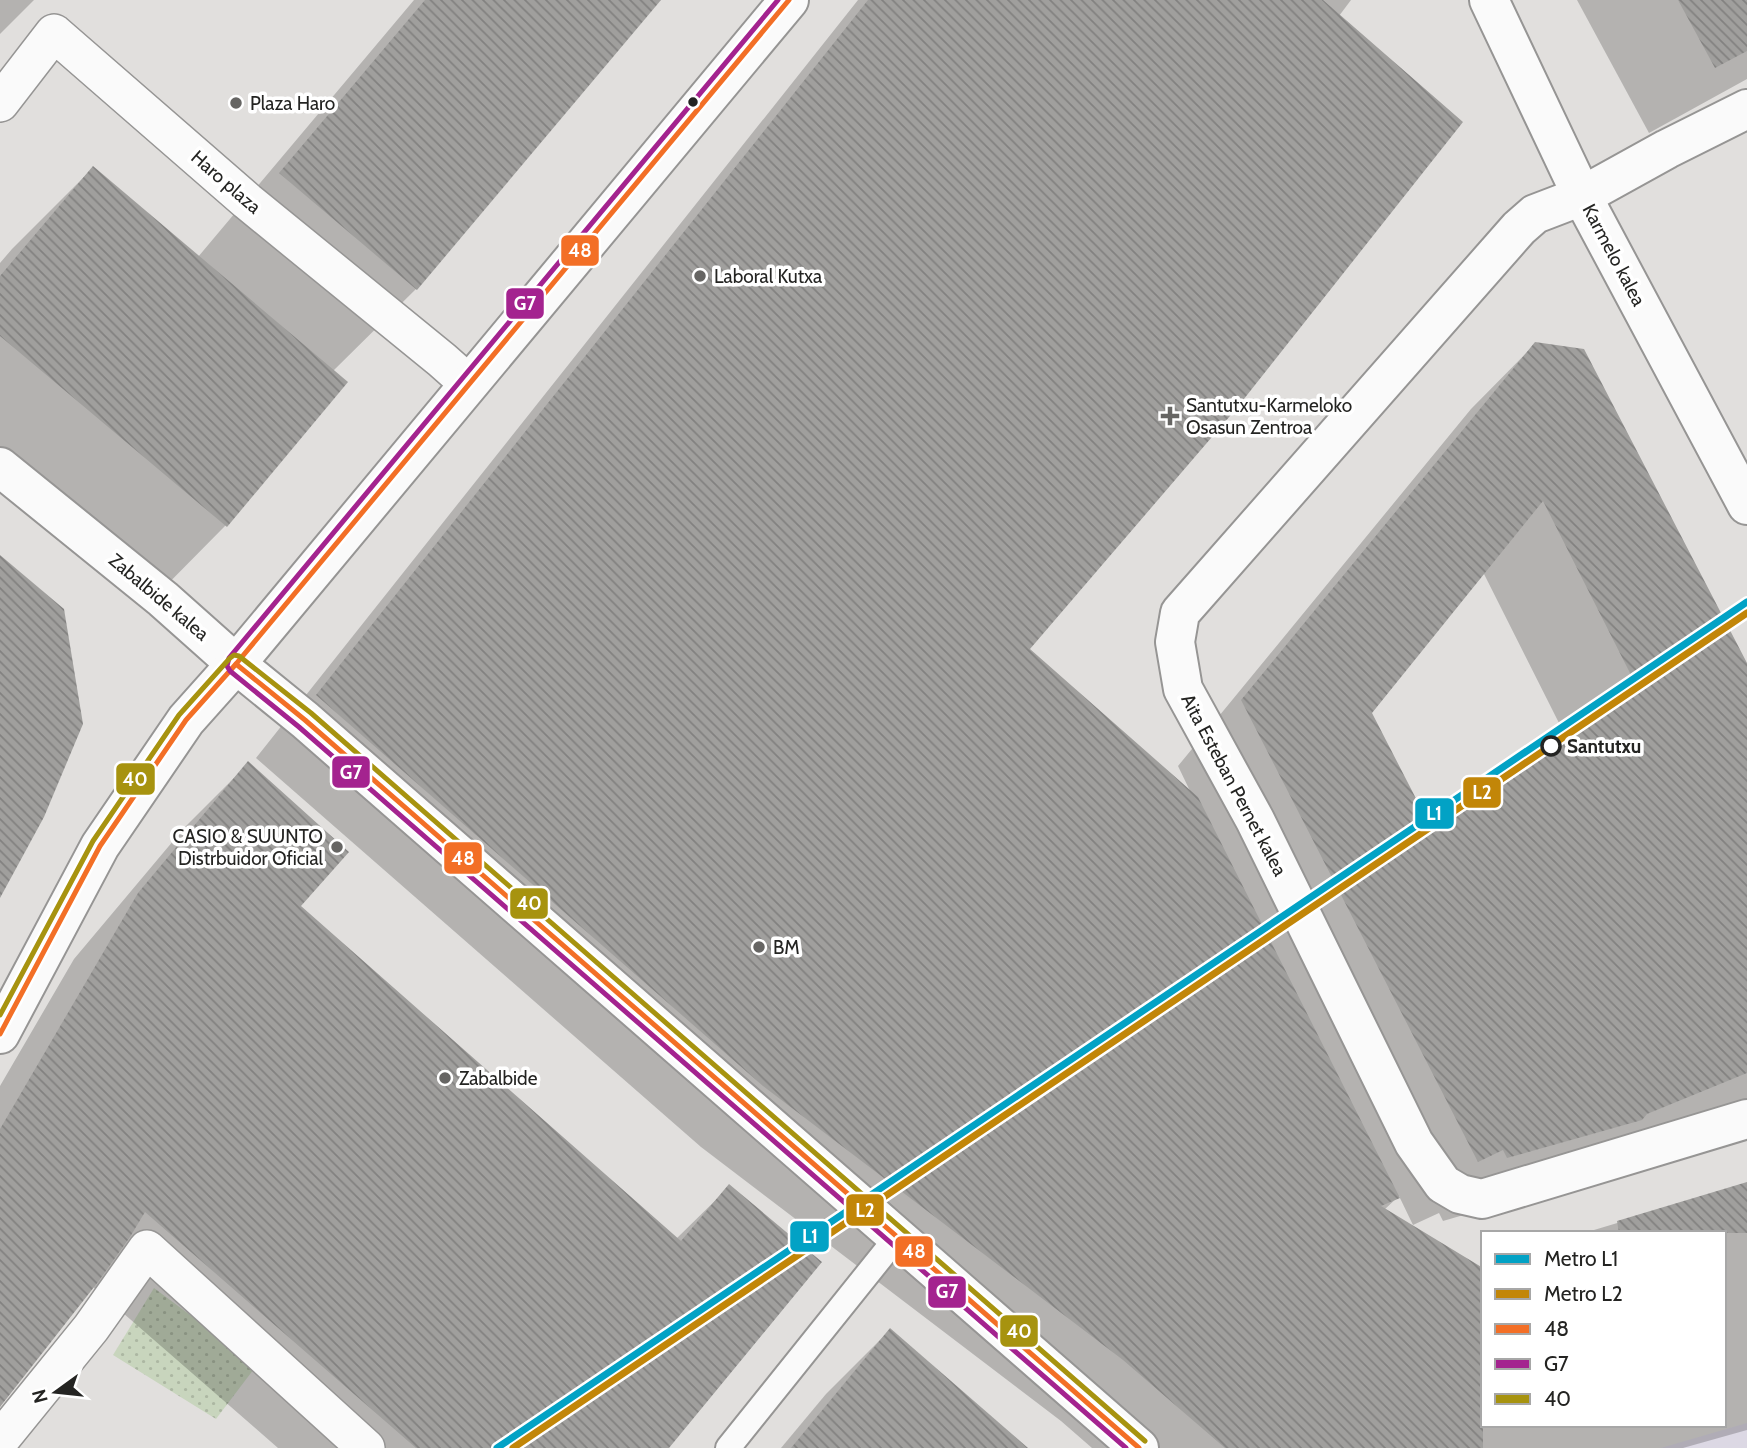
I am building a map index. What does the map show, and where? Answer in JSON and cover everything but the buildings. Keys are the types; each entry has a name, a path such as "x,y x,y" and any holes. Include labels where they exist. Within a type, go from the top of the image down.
{"street":[{"path":"0,1034 100,846 186,720 236,664 789,0"},
{"name":"Karmelo kalea","path":"1489,0 1582,196 1747,505"},
{"name":"Haro plaza","path":"0,103 54,33 247,201 469,384"},
{"name":"Aita Esteban Pernet kalea","path":"1747,109 1582,196 1535,214 1519,228 1180,613 1175,642 1183,689 1255,820 1414,1143 1443,1184 1460,1194 1482,1199 1747,1119"},
{"name":"Zabalbide kalea","path":"0,467 163,599 236,664 305,720 1139,1448"},
{"path":"0,1440 91,1328 147,1249 366,1448"}],"lane":[{"path":"728,1448 898,1237"}],"shaded area":[{"path":"1747,1423 1747,1448 1661,1448"}],"green space":[{"path":"154,1288 257,1365 216,1419 113,1355"}],"metro line":[{"name":"L1","path":"497,1448 1747,602"},
{"name":"L2","path":"513,1448 1747,613"}],"transit line":[{"name":"G7","path":"778,0 229,658 227,666 1126,1448"},
{"name":"48","path":"0,1034 100,846 186,720 236,664 789,0"},
{"name":"40","path":"0,1015 93,841 179,715 230,658 239,656 311,713 1145,1441"},
{"name":"48","path":"236,664 305,720 1139,1448"}],"place":[{"name":"Plaza Haro","path":"236,103"},
{"name":"Laboral Kutxa","path":"700,276"},
{"name":"Santutxu-Karmeloko Osasun Zentroa","path":"1170,416"},
{"name":"Santutxu","path":"1551,746"},
{"name":"CASIO & SUUNTO Distrbuidor Oficial","path":"337,847"},
{"name":"BM","path":"759,947"},
{"name":"Zabalbide","path":"445,1078"}]}
